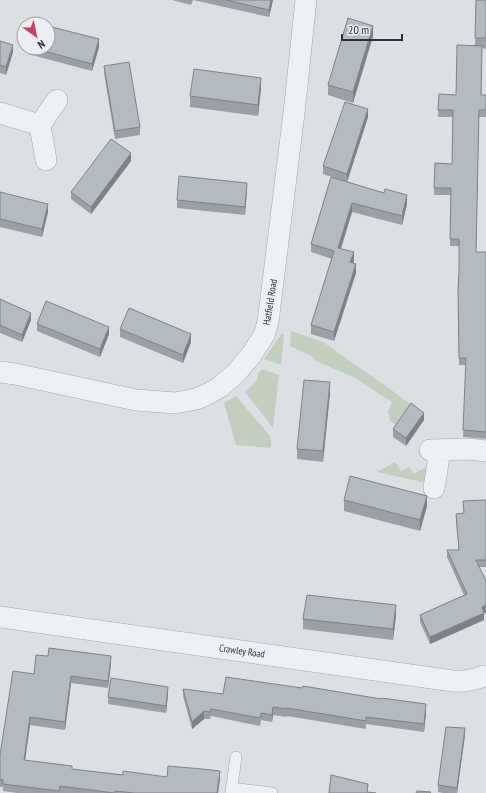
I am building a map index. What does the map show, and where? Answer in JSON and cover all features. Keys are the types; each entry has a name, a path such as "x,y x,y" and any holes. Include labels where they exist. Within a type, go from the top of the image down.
{"street":[{"name":"Hatfield Road","path":"0,372 136,400 175,403 196,399 220,387 236,373 252,354 264,335 268,322 294,114 306,0"},
{"path":"46,160 40,124 58,100"},
{"path":"0,113 40,124"},
{"path":"434,488 435,450 469,449 486,451"},
{"name":"Crawley Road","path":"0,617 453,681 466,682 485,677"}],"lane":[{"path":"236,757 231,791 272,793"}],"green space":[{"path":"291,331 323,342 413,406 399,427 390,421 388,412 392,402 355,378 314,360 311,356 290,346"},
{"path":"282,333 284,335 281,365 264,359"},
{"path":"262,369 279,375 273,428 245,392 257,380 258,374"},
{"path":"236,396 271,437 271,448 236,445 224,403"},
{"path":"395,462 401,471 409,467 414,474 426,468 428,471 426,483 377,472"}],"building":[{"path":"226,0 271,0 269,10"},
{"path":"476,0 486,0 486,38 475,38"},
{"path":"348,18 373,26 353,92 328,85"},
{"path":"56,28 99,39 92,64 56,54"},
{"path":"0,41 13,45 6,67 0,65"},
{"path":"457,45 482,46 481,95 486,95 486,110 479,110 476,252 486,252 486,432 463,430 466,358 459,358 459,239 450,239 451,188 434,188 435,163 452,164 453,110 438,110 439,94 456,95"},
{"path":"129,62 140,127 115,131 104,66"},
{"path":"194,69 261,78 258,105 190,96"},
{"path":"345,102 368,109 347,174 323,166"},
{"path":"111,139 131,153 91,207 71,192"},
{"path":"179,176 247,183 245,207 177,200"},
{"path":"331,177 384,193 385,189 407,195 402,216 352,203 338,248 354,252 350,262 356,264 334,332 311,325 334,251 311,244"},
{"path":"0,192 48,204 42,229 0,219"},
{"path":"0,299 31,313 22,335 0,325"},
{"path":"46,301 109,327 100,349 37,324"},
{"path":"129,308 191,334 183,355 120,329"},
{"path":"304,380 330,382 323,451 297,449"},
{"path":"411,403 424,413 406,438 393,429"},
{"path":"350,476 427,496 420,520 344,500"},
{"path":"486,500 486,560 476,560 486,581 486,605 482,607 484,613 430,637 420,615 467,594 447,550 459,550 456,514 464,513 463,501"},
{"path":"307,595 396,605 393,629 303,619"},
{"path":"49,648 111,656 108,681 71,676 65,722 30,717 24,760 72,766 72,769 123,775 123,771 167,777 168,766 220,771 217,793 134,793 115,791 114,793 60,786 59,791 3,784 3,780 0,779 0,755 13,671 34,674 36,655 48,656"},
{"path":"226,677 302,688 303,686 381,699 426,704 424,724 366,717 366,721 273,707 272,715 261,713 260,718 211,709 210,712 204,711 192,722 183,689 223,694"},
{"path":"111,678 168,687 166,706 108,697"},
{"path":"446,727 465,728 457,788 438,785"},
{"path":"331,775 368,784 367,792 376,793 329,793"},
{"path":"417,791 431,792 416,793"}]}
